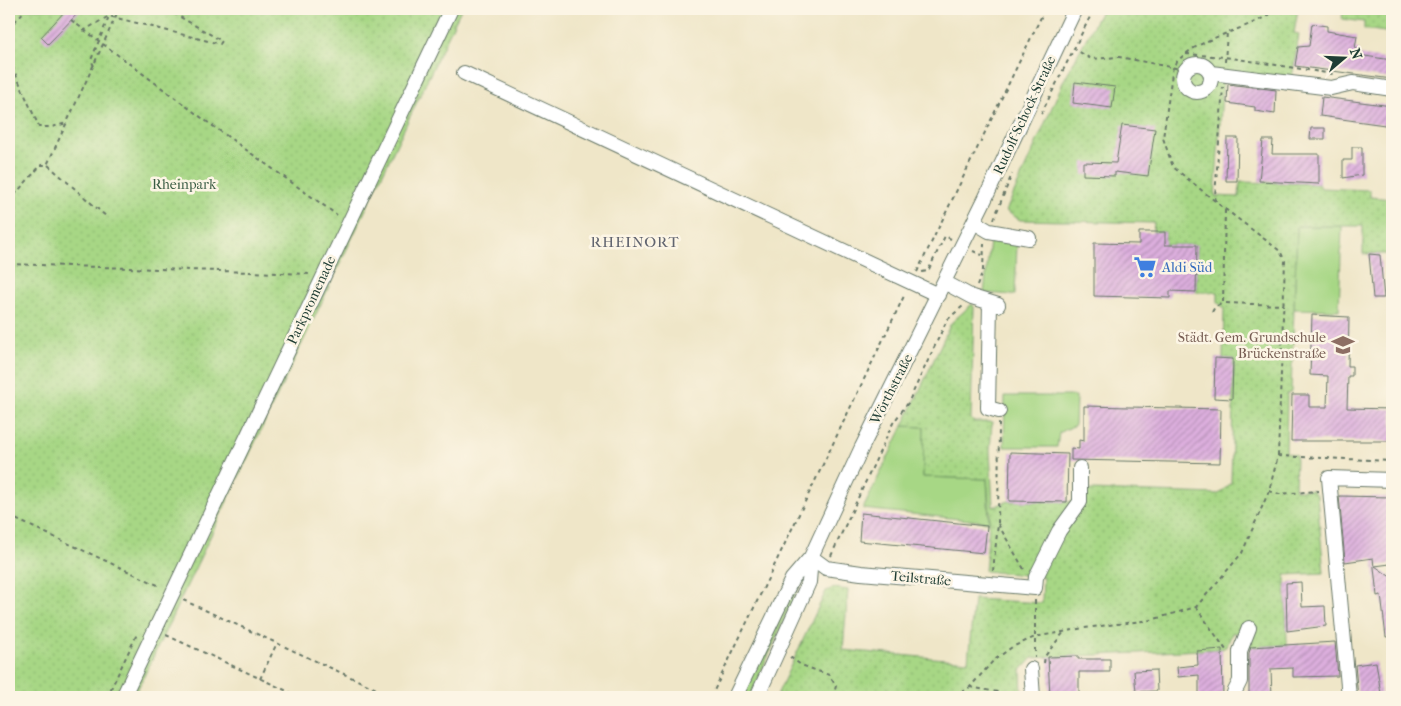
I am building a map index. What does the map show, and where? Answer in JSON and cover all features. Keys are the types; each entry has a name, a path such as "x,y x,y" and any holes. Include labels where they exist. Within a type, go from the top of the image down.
{"street":[{"name":"Parkpromenade","path":"123,697 450,9"},
{"name":"Rudolf-Schock-Straße","path":"974,222 1075,9"},
{"path":"1217,74 1207,88 1196,91 1185,83 1179,68 1197,64 1206,66 1217,74 1331,88 1352,83 1392,89"},
{"path":"464,73 910,282 994,304 988,408 999,411"},
{"path":"974,222 989,230 1029,238"},
{"name":"Wörthstraße","path":"735,697 792,579 811,557 862,446 974,222"},
{"path":"1035,588 1036,577 1055,539 1080,502 1080,468"},
{"path":"1349,697 1329,484 1392,480"},
{"name":"Wörthstraße","path":"757,697 809,582 811,557"},
{"name":"Teilstraße","path":"811,557 826,568 861,574 1035,588"},
{"path":"1234,697 1240,681 1240,651 1248,628"},
{"path":"1032,697 1037,667"}],"path":[{"path":"9,28 26,9"},
{"path":"94,66 91,60 112,9"},
{"path":"47,165 119,9"},
{"path":"84,31 108,16 220,44 222,41 166,9"},
{"path":"711,697 910,282 1045,9"},
{"path":"1040,115 1094,9"},
{"path":"955,697 970,687 993,662 1012,647 1035,637 1151,620 1196,607 1242,553 1269,491 1278,456 1284,256 1173,167 1162,138 1179,68 1186,54 1204,42 1277,9"},
{"path":"71,20 337,215"},
{"path":"1216,202 1217,74 1225,57 1227,32"},
{"path":"1073,48 1091,59 1119,58 1179,68"},
{"path":"1186,54 1225,57 1335,74"},
{"path":"9,59 39,127 52,127 68,122"},
{"path":"9,201 41,165 47,165 108,218"},
{"path":"826,568 834,545 893,423 908,403 947,320 972,297 983,270 982,255 989,230 1012,174"},
{"path":"1223,303 1225,209"},
{"path":"9,264 309,274"},
{"path":"1212,312 1214,307 1223,303 1284,305"},
{"path":"992,584 998,524 999,411"},
{"path":"1278,456 1392,461"},
{"path":"1269,491 1278,494 1329,484"},
{"path":"9,516 173,592 178,598 394,697"},
{"path":"998,524 1035,588 1035,661 1037,667"},
{"path":"1196,607 1227,650 1240,651"},
{"path":"156,630 300,697"},
{"path":"1037,667 1065,632"},
{"path":"260,679 276,643"},
{"path":"787,654 801,665 829,675 836,686 833,697"},
{"path":"970,687 1025,697"}],"green space":[{"name":"Rheinpark","path":"9,9 461,9 134,697 9,697"},
{"path":"1102,9 1298,9 1294,33 1299,34 1292,78 1223,80 1215,196 1239,197 1240,182 1319,184 1321,188 1370,190 1370,197 1392,199 1392,254 1363,254 1363,226 1297,226 1291,392 1287,394 1286,452 1296,455 1295,490 1312,490 1317,496 1324,573 1285,575 1287,645 1249,647 1247,633 1232,633 1227,646 1222,649 1032,658 1021,670 1022,697 776,697 826,591 834,588 848,590 843,650 968,661 974,599 1042,603 1043,577 985,571 990,514 987,479 923,477 924,427 903,426 951,323 972,304 974,307 971,419 974,422 992,422 990,451 993,507 1009,501 1078,502 1090,490 1219,494 1231,483 1234,359 1223,359 1224,308 1218,303 1218,292 1196,292 1197,245 1165,245 1165,232 1153,232 1154,223 1020,220 1006,211 1064,80"},
{"path":"1343,9 1392,9 1392,33 1364,29 1364,22 1342,19"},
{"path":"1297,226 1342,226 1339,310 1294,309"},
{"path":"990,241 1017,243 1015,295 984,293"},
{"path":"1005,396 1076,396 1075,425 1059,433 1057,447 1004,447"},
{"path":"903,426 924,427 923,477 987,479 989,522 863,509"},
{"path":"803,577 750,697 741,697 794,585"}],"building":[{"path":"67,9 82,9 48,44 41,37"},
{"path":"1312,24 1327,26 1327,31 1357,36 1355,49 1359,49 1358,55 1392,60 1392,79 1295,66 1298,47 1309,46"},
{"path":"1075,82 1115,87 1112,108 1073,103"},
{"path":"1228,84 1276,90 1275,114 1255,111 1255,107 1227,103"},
{"path":"1322,97 1392,106 1392,126 1320,116"},
{"path":"1122,125 1155,129 1148,176 1115,172 1115,176 1083,175 1083,162 1116,163"},
{"path":"1311,128 1325,128 1325,139 1310,139"},
{"path":"1227,138 1238,138 1237,181 1226,181"},
{"path":"1263,140 1273,140 1272,154 1319,154 1319,184 1259,181"},
{"path":"1352,147 1362,147 1362,175 1343,178 1343,160 1352,160"},
{"name":"Aldi Süd","path":"1139,232 1165,232 1165,245 1197,245 1196,292 1170,291 1170,298 1094,296 1094,243 1139,244"},
{"path":"1369,254 1380,255 1384,298 1373,298"},
{"path":"1312,315 1349,317 1348,366 1352,366 1352,376 1348,376 1347,408 1392,409 1392,441 1291,441 1292,395 1309,395 1309,407 1327,407 1328,376 1310,375"},
{"path":"1215,358 1233,359 1232,399 1214,398"},
{"path":"1084,406 1221,409 1220,463 1071,460 1071,448 1079,449 1079,440 1084,441"},
{"path":"1010,452 1068,454 1067,502 1009,501"},
{"path":"1339,496 1392,497 1392,560 1390,560 1390,564 1375,566 1392,578 1392,636 1386,637 1381,595 1377,596 1373,558 1345,562"},
{"path":"861,513 987,526 984,553 859,541"},
{"path":"1301,582 1302,607 1325,606 1326,626 1287,631 1286,583"},
{"path":"1335,642 1338,676 1293,677 1293,668 1271,669 1272,697 1249,697 1249,653 1251,647"},
{"path":"1222,649 1223,697 1199,697 1199,675 1178,677 1177,667 1198,665 1197,651"},
{"path":"1078,656 1078,659 1110,659 1110,672 1079,672 1079,697 1050,697 1048,657"},
{"path":"1376,662 1381,694 1358,697 1355,665"},
{"path":"1156,670 1157,691 1136,692 1134,671"}],"place":[{"name":"Aldi Süd","path":"1145,267"},
{"name":"Städt. Gem. Grundschule Brückenstraße","path":"1343,345"}],"district":[{"name":"RHEINORT","path":"635,242"}]}
